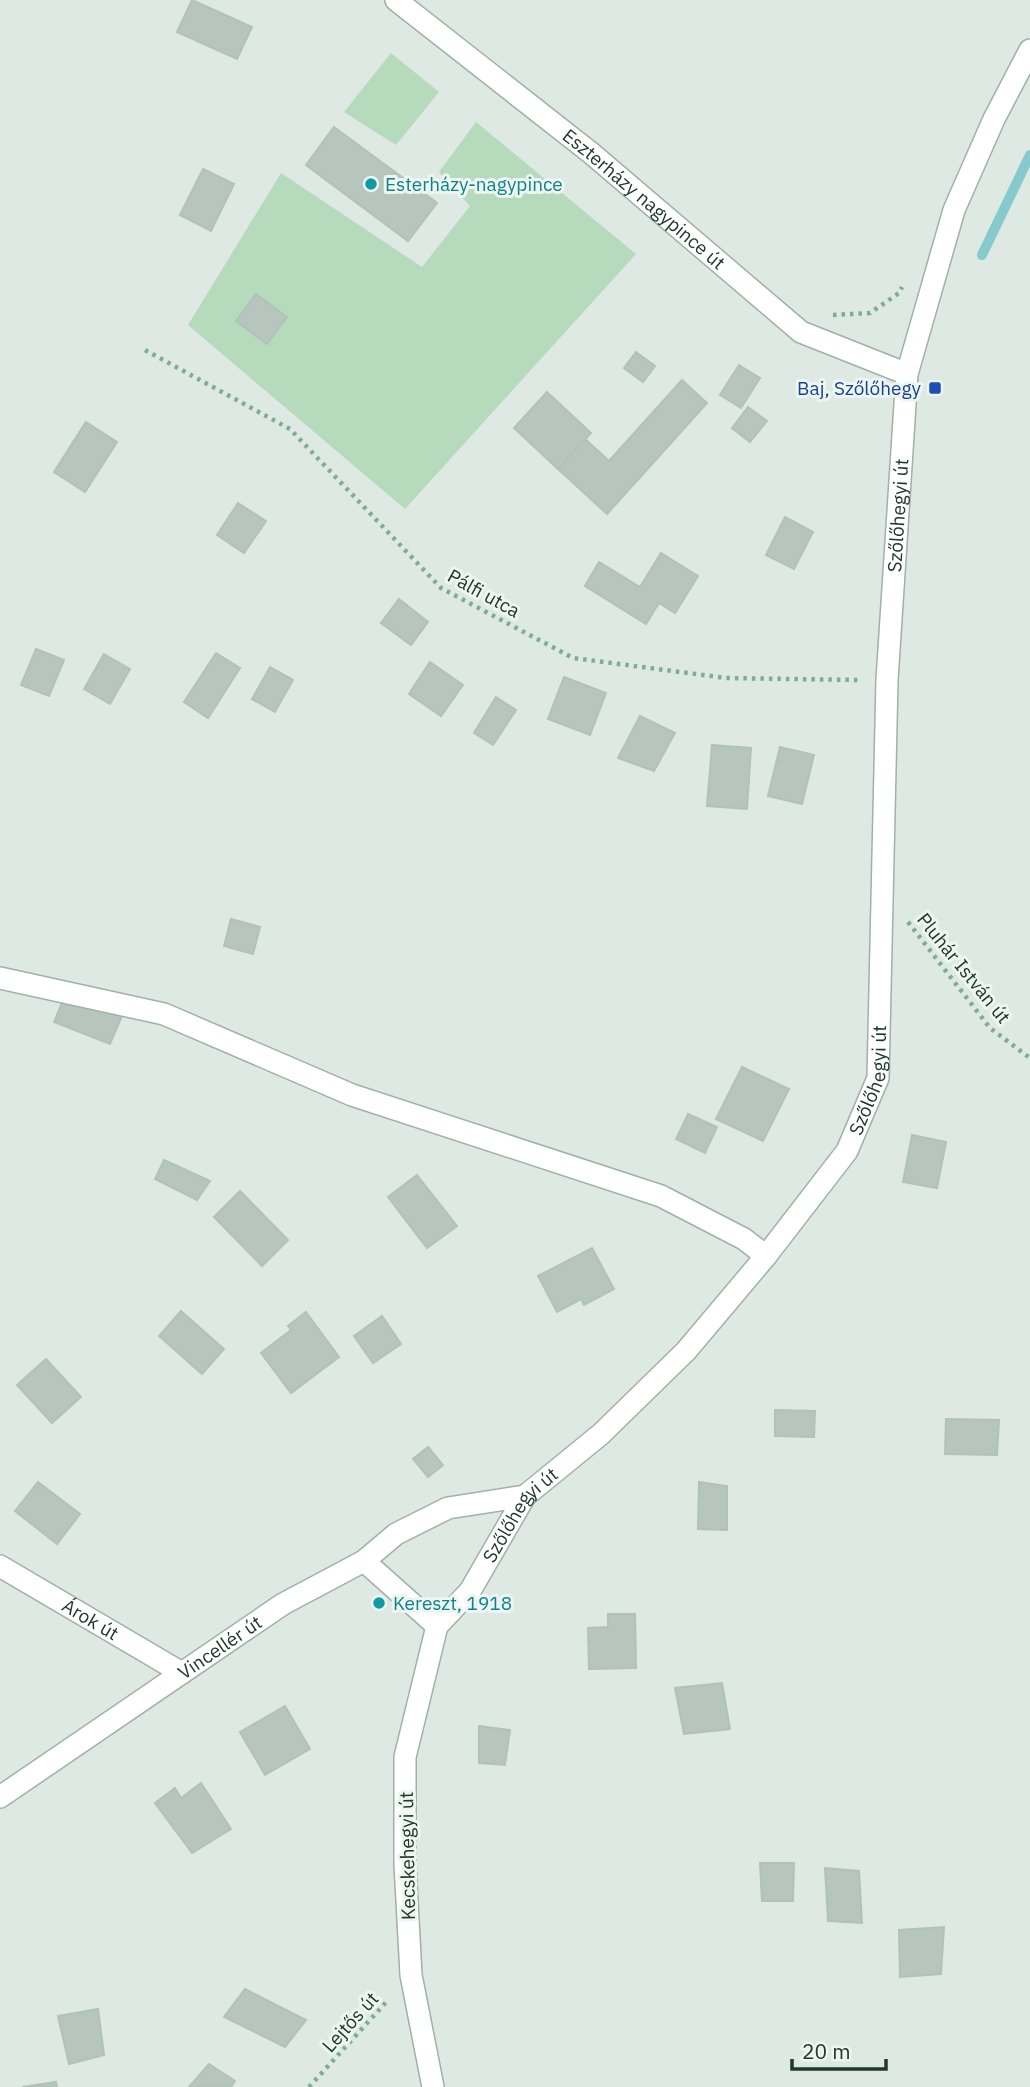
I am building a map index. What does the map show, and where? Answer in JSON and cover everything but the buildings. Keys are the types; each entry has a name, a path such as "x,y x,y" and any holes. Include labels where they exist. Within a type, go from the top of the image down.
{"street":[{"name":"Eszterházy nagypince út","path":"396,0 591,153 801,332 907,374"},
{"name":"Szőlőhegyi út","path":"437,1626 470,1591 525,1496 601,1434 686,1351 766,1256 847,1151 878,1078 887,680 907,374 954,210 1030,50"},
{"path":"0,978 164,1014 352,1095 661,1196 744,1238 766,1256"},
{"name":"Vincellér út","path":"0,1797 283,1604 364,1561 396,1534 448,1508 525,1496"},
{"path":"364,1561 437,1626"},
{"name":"Árok út","path":"0,1566 182,1673"},
{"name":"Kecskehegyi út","path":"433,2087 411,1975 405,1864 405,1757 437,1626"}],"path":[{"name":"Pálfi utca","path":"145,350 290,429 441,588 573,658 726,678 887,680"},
{"name":"Pluhár István út","path":"882,888 990,1028 1030,1059"},
{"name":"Lejtős út","path":"309,2087 411,1975"}],"green space":[{"path":"391,53 439,92 396,145 344,112"},
{"path":"476,122 636,254 405,509 188,325 281,173 422,267 470,206 439,172"}],"waterway":[{"path":"982,255 1030,155"}],"place":[{"name":"Esterházy-nagypince","path":"371,184"},
{"name":"Baj, Szőlőhegy","path":"935,388"},
{"name":"Kereszt, 1918","path":"379,1603"}]}
